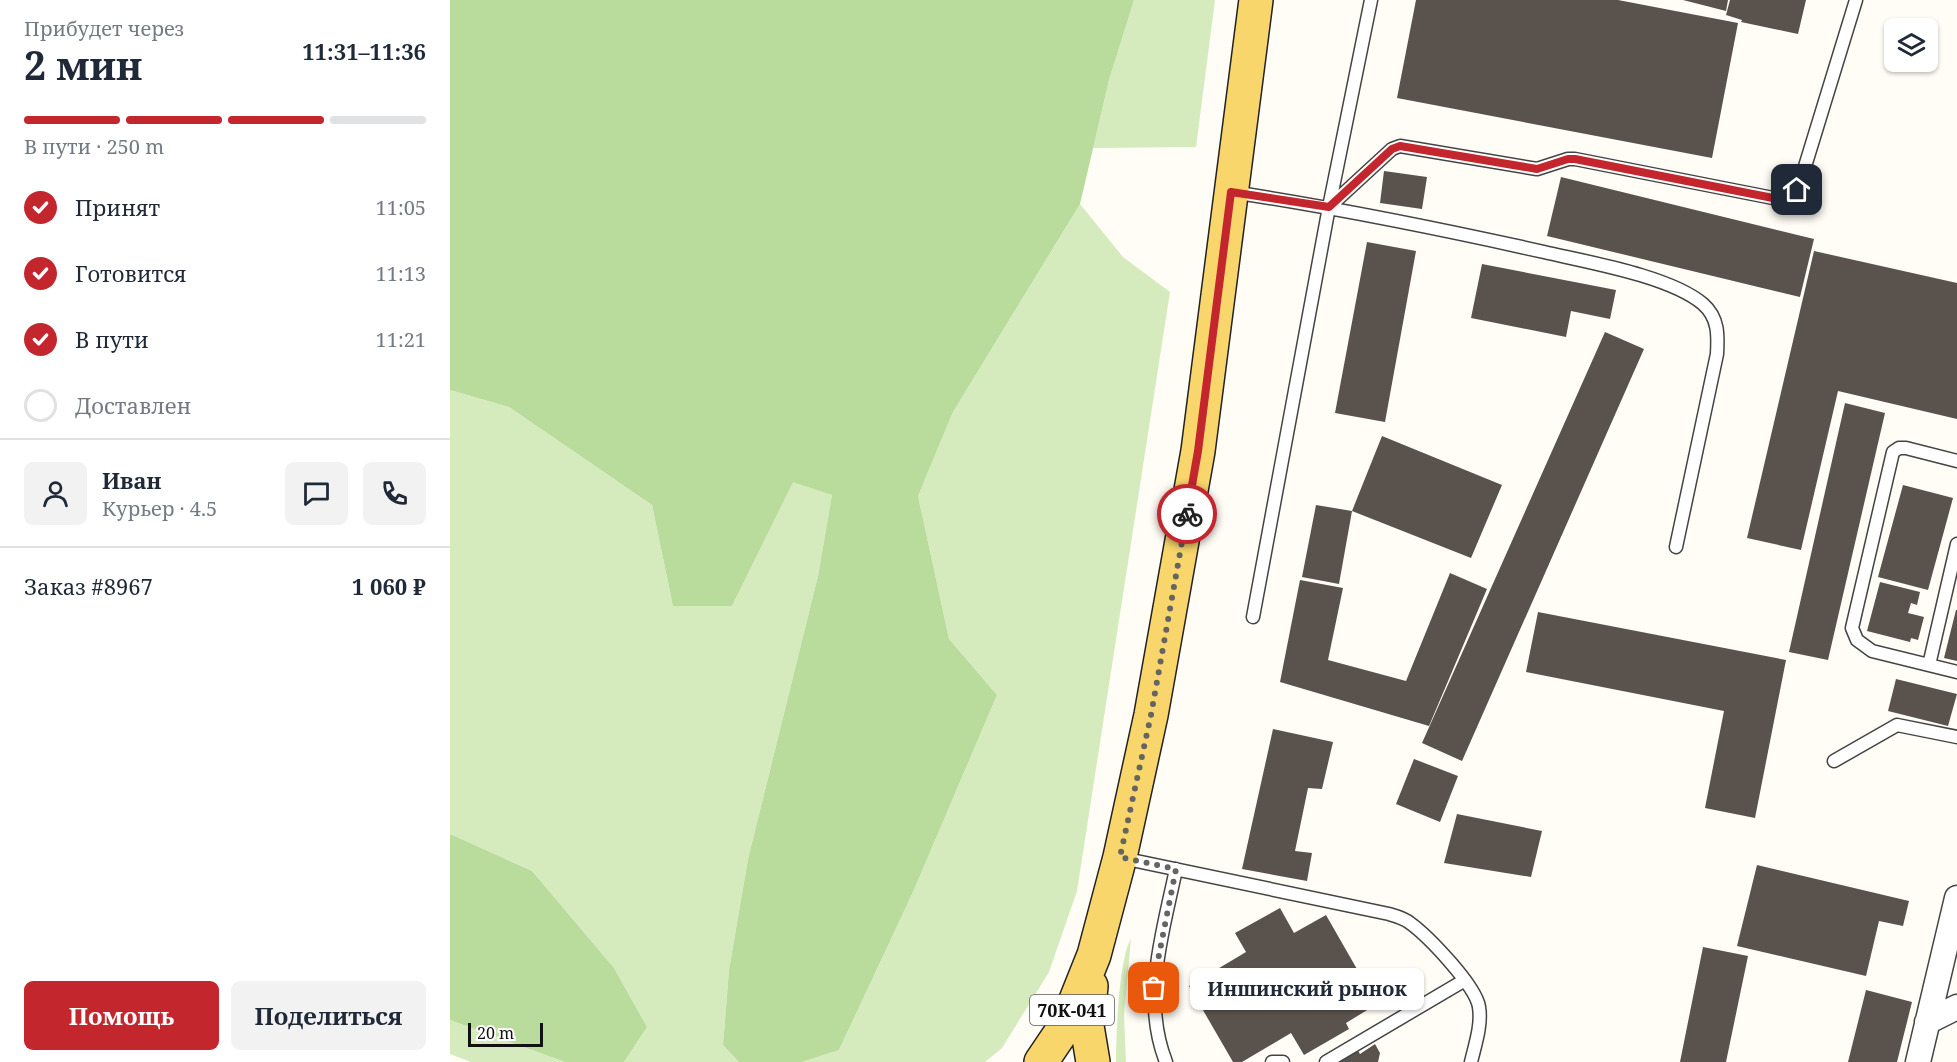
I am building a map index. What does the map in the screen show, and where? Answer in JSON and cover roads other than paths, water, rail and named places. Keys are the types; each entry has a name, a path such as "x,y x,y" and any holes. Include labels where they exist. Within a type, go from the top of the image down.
{"main road":[{"name":"70К-041","path":"1041,1062 1066,1025 1094,954 1120,857 1151,715 1198,451 1256,0"},
{"name":"70К-041","path":"1094,954 1087,1026 1094,1062"}],"street":[{"path":"1918,1062 1957,898"},
{"path":"1927,1022 1957,1007"}],"lane":[{"path":"1254,617 1329,207 1371,0"},
{"path":"1329,207 1392,149 1400,146 1537,169 1575,159 1773,198 1789,197 1799,186 1856,0"},
{"path":"1231,192 1329,207 1600,265 1661,282 1695,298 1706,306 1717,326 1717,354 1676,547"},
{"path":"1957,461 1906,448 1896,449 1892,454 1852,625 1857,640 1868,649 1880,654 1957,672"},
{"path":"1929,665 1957,544"},
{"path":"1834,761 1897,725 1957,737"},
{"path":"1120,857 1398,917 1417,929 1465,980 1476,997 1480,1016 1471,1062"},
{"path":"1166,1062 1155,1024 1154,996 1156,970 1176,869"},
{"path":"1326,1062 1465,980"},
{"path":"1272,1062 1283,1062"}],"place":[{"name":"Иншинский рынок","path":"1154,988"}]}
